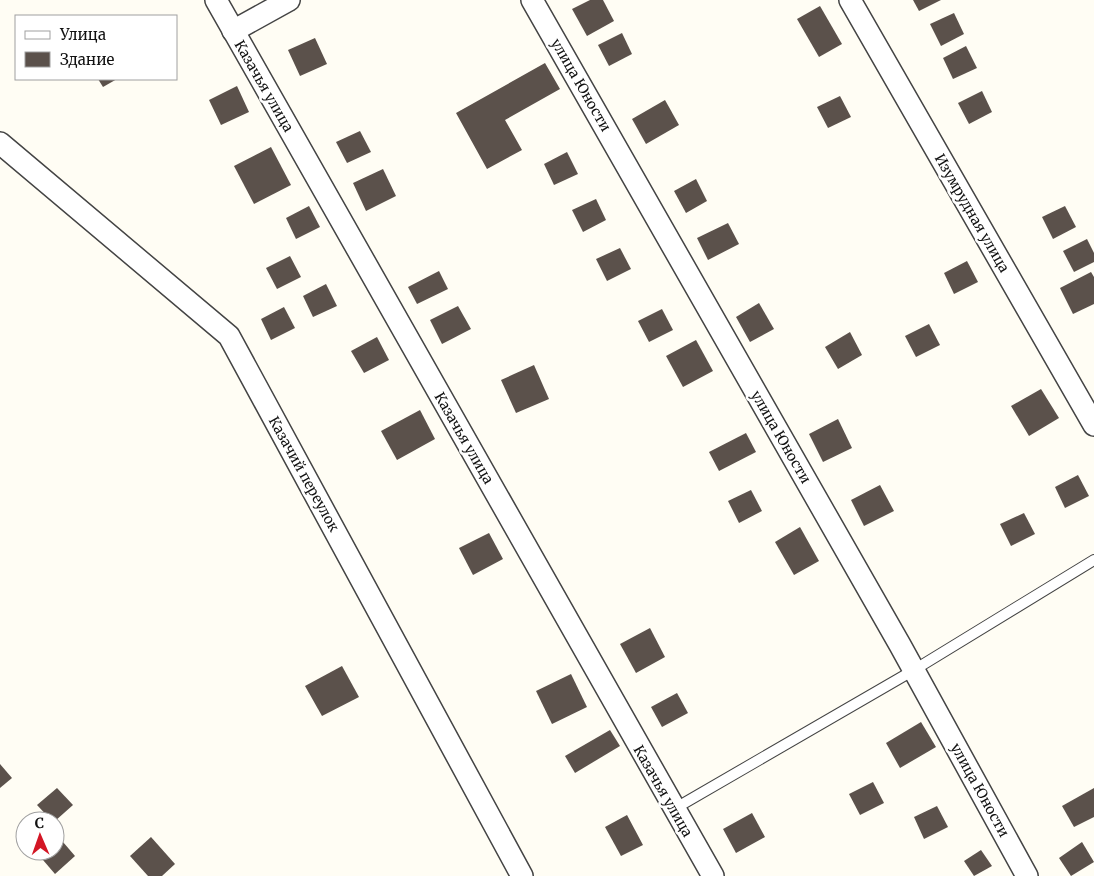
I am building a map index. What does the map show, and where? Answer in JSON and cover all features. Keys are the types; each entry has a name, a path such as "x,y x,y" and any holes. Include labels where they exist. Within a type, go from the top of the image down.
{"street":[{"name":"Казачья улица","path":"216,0 713,876"},
{"path":"233,31 289,0"},
{"name":"улица Юности","path":"532,0 914,670 1027,876"},
{"name":"Изумрудная улица","path":"850,0 1094,425"},
{"name":"Казачий переулок","path":"0,143 229,336 522,876"}],"lane":[{"path":"674,809 914,670 1094,560"}],"building":[{"path":"590,0 603,0 614,21 587,36 572,9"},
{"path":"913,0 941,0 919,11"},
{"path":"820,6 842,44 819,57 797,19"},
{"path":"954,13 964,34 941,46 930,24"},
{"path":"622,33 632,54 609,66 598,45"},
{"path":"315,38 327,64 300,76 288,50"},
{"path":"966,46 977,68 953,79 943,58"},
{"path":"545,63 560,89 505,120 522,150 487,169 456,113"},
{"path":"99,80 115,80 103,87"},
{"path":"237,86 249,112 221,125 209,100"},
{"path":"982,91 992,112 969,124 958,103"},
{"path":"840,96 851,117 828,128 817,107"},
{"path":"665,100 679,125 646,144 632,119"},
{"path":"360,131 371,152 347,163 336,142"},
{"path":"271,147 291,185 254,204 234,166"},
{"path":"567,152 578,174 554,185 544,164"},
{"path":"383,169 396,196 366,211 353,183"},
{"path":"696,179 707,201 686,213 674,191"},
{"path":"596,199 606,220 583,232 572,210"},
{"path":"309,206 320,227 296,239 286,218"},
{"path":"1065,206 1076,227 1053,239 1042,217"},
{"path":"728,223 739,244 708,260 697,238"},
{"path":"1087,239 1094,253 1094,262 1074,272 1063,251"},
{"path":"620,248 631,269 607,281 596,259"},
{"path":"290,256 301,277 277,289 266,268"},
{"path":"967,261 978,282 954,294 944,273"},
{"path":"439,271 448,289 417,304 408,287"},
{"path":"1091,272 1094,277 1094,304 1073,314 1060,288"},
{"path":"326,284 337,306 313,317 303,296"},
{"path":"759,303 774,329 750,342 736,317"},
{"path":"458,306 471,329 442,344 430,320"},
{"path":"284,307 295,328 271,340 261,319"},
{"path":"662,309 673,330 649,342 638,321"},
{"path":"929,324 940,345 916,357 905,336"},
{"path":"850,332 862,355 838,369 825,347"},
{"path":"377,337 389,360 364,373 351,351"},
{"path":"696,340 713,371 683,387 666,356"},
{"path":"534,365 549,399 516,413 501,380"},
{"path":"1041,389 1059,418 1029,436 1011,406"},
{"path":"420,410 435,439 397,460 381,431"},
{"path":"838,419 852,448 823,462 809,434"},
{"path":"746,433 756,452 719,471 709,452"},
{"path":"1078,475 1089,496 1065,508 1055,487"},
{"path":"880,485 894,511 864,526 851,500"},
{"path":"751,490 762,511 739,523 728,501"},
{"path":"1024,513 1035,534 1011,546 1000,524"},
{"path":"800,527 819,561 794,575 775,542"},
{"path":"489,533 503,559 473,575 459,548"},
{"path":"650,628 665,657 636,673 620,644"},
{"path":"342,666 359,697 322,716 305,686"},
{"path":"571,674 587,707 552,724 536,691"},
{"path":"677,693 688,713 662,727 651,707"},
{"path":"921,722 936,747 900,768 886,743"},
{"path":"610,730 620,746 575,773 565,756"},
{"path":"0,764 12,778 0,788"},
{"path":"873,782 884,803 860,815 849,794"},
{"path":"57,788 73,805 65,812 43,811 37,805"},
{"path":"1094,788 1094,817 1074,827 1062,806"},
{"path":"937,806 948,827 924,839 914,817"},
{"path":"752,813 765,837 736,853 723,829"},
{"path":"627,815 643,845 621,856 605,827"},
{"path":"151,837 175,864 162,876 148,876 130,856"},
{"path":"1082,842 1094,862 1071,876 1059,858"},
{"path":"65,844 75,856 55,874 44,861 65,861"},
{"path":"981,850 992,866 974,876 964,861"}]}
